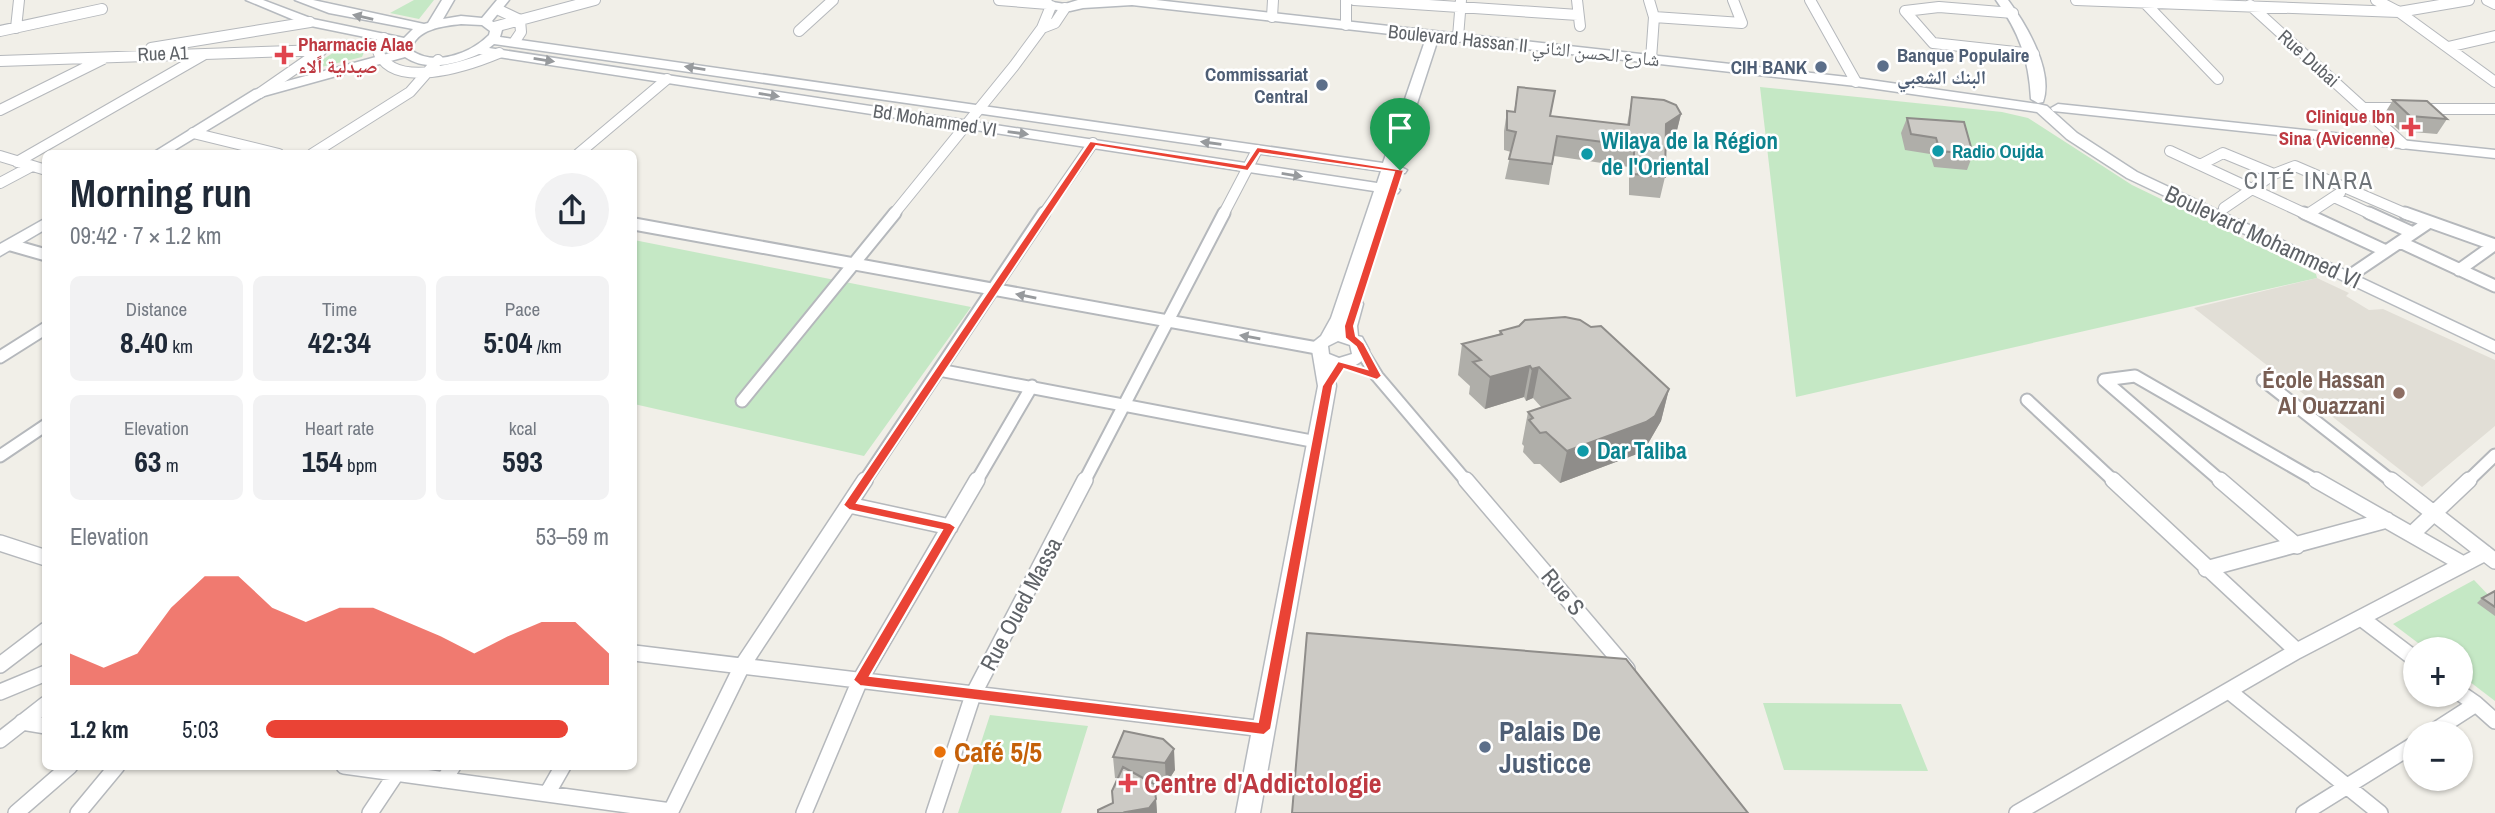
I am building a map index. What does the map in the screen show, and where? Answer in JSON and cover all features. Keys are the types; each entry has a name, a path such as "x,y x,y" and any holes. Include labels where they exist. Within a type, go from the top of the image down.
{"street":[{"path":"16,28 19,0"},
{"path":"252,0 310,22 384,38 406,47 415,58 438,60"},
{"path":"302,0 343,12 429,27 461,20 493,35"},
{"path":"165,150 259,93 379,60 406,47 429,27 448,0"},
{"path":"384,38 377,50 379,60 397,70 429,72 466,66 493,35 520,20 595,0"},
{"path":"799,31 834,0"},
{"path":"1000,0 1007,0"},
{"path":"1000,0 1048,3 1065,8 1055,23 1042,28"},
{"path":"1272,17 1273,0"},
{"path":"1346,0 1346,25"},
{"path":"1354,0 1461,4 1578,15"},
{"path":"1577,0 1580,26"},
{"path":"1650,0 1654,17 1651,59"},
{"path":"1654,17 1742,23 1733,0"},
{"path":"1810,0 1856,82"},
{"name":"Boulevard Mohammed VI","path":"2003,0 2027,34 2046,105 2072,136 2132,175 2495,335"},
{"path":"2076,0 2248,3 2399,12 2469,0"},
{"path":"2376,0 2399,12 2495,82"},
{"path":"2487,0 2495,4"},
{"name":"Boulevard Hassan II شارع الحسن الثاني","path":"1065,8 1084,2 1128,1 2495,154"},
{"path":"2144,2 2218,79"},
{"path":"742,401 855,264 1042,28 1048,3"},
{"name":"Rue Dubai","path":"2248,3 2403,144"},
{"path":"493,35 500,4 520,20 521,32 515,41"},
{"path":"1248,813 1327,386 1323,348 1339,318 1445,36 1461,4"},
{"path":"2013,13 1924,6 1909,7 1905,11 1933,43 2034,54"},
{"path":"0,31 102,9"},
{"path":"1,108 110,55 310,22"},
{"path":"17,162 241,33"},
{"name":"Bd Mohammed VI","path":"493,35 515,41 978,111 1394,170"},
{"name":"Bd Mohammed VI","path":"438,60 477,50 493,35"},
{"name":"Bd Mohammed VI","path":"493,35 667,79 1387,190"},
{"path":"2448,47 2495,36"},
{"name":"Rue A1","path":"0,61 110,55 322,50 321,54 259,93"},
{"path":"318,150 400,99 438,60"},
{"path":"583,150 667,79"},
{"name":"Boulevard Mohammed VI","path":"2046,105 2129,163 2353,273 2495,348"},
{"path":"2364,108 2495,109"},
{"path":"193,134 262,150"},
{"path":"366,770 396,774 449,773 547,794 671,812 742,666 992,289 1093,143"},
{"name":"Rue Oued Massa","path":"934,813 973,695 1257,150"},
{"path":"2170,151 2386,251"},
{"path":"2200,165 2223,153 2274,174"},
{"path":"0,156 42,169"},
{"path":"0,183 32,166"},
{"path":"2224,208 2274,174 2295,166 2428,223 2495,245"},
{"path":"2308,214 2347,187"},
{"path":"1327,386 1343,364 1355,360 1356,344 1350,320 1387,190"},
{"path":"2334,197 2413,233"},
{"path":"2353,273 2428,223"},
{"path":"5,248 42,225"},
{"path":"637,225 1168,323 1323,348 1356,344"},
{"path":"2400,242 2495,286"},
{"path":"2459,270 2495,245"},
{"path":"5,248 42,254"},
{"path":"0,357 42,331"},
{"path":"1356,344 1377,376"},
{"path":"1323,348 1343,364 1377,376"},
{"path":"939,370 1317,442"},
{"name":"Rue S","path":"1377,376 1635,679"},
{"path":"2297,546 2104,380 2136,376 2463,564"},
{"path":"2263,380 2490,557"},
{"path":"804,813 860,680 1032,386"},
{"path":"2027,400 2297,651"},
{"path":"0,456 42,428"},
{"path":"2412,534 2495,455"},
{"path":"849,505 950,527"},
{"path":"2207,569 2386,520"},
{"path":"0,543 42,557"},
{"path":"2017,813 2297,651 2463,564 2490,557"},
{"path":"2361,618 2403,650"},
{"path":"0,665 42,633"},
{"path":"637,653 1264,729"},
{"path":"0,692 42,675"},
{"path":"2230,692 2380,813"},
{"path":"2473,702 2495,721"},
{"path":"2450,721 2476,704"},
{"path":"0,740 42,707"},
{"path":"22,722 42,725"},
{"path":"2305,813 2403,752"},
{"path":"16,813 65,770"},
{"path":"78,813 114,770"},
{"path":"547,794 561,770"},
{"path":"370,813 396,774"}],"shaded area":[{"name":"École Hassan Al Ouazzani","path":"2317,278 2349,293 2346,296 2369,310 2383,309 2495,360 2495,426 2422,487 2194,308"}],"green space":[{"path":"414,0 434,0 419,19 390,13"},
{"path":"344,39 368,43 362,57 305,71 339,49 333,45"},
{"path":"1760,87 2002,112 2028,118 2132,185 2316,274 2317,278 1796,397"},
{"path":"637,241 971,307 864,456 637,405"},
{"path":"2474,580 2495,602 2495,701 2473,684 2473,637 2410,637 2393,624"},
{"path":"1763,703 1901,704 1928,771 1784,770"},
{"path":"990,715 1088,726 1061,813 958,813"}],"building":[{"path":"1518,87 1555,91 1550,116 1629,125 1632,97 1664,100 1676,105 1681,114 1666,124 1665,177 1634,174 1634,146 1557,136 1552,164 1509,159 1516,132 1507,130 1507,111 1515,112"},
{"path":"2393,100 2427,101 2447,119 2410,116"},
{"path":"1907,118 1964,122 1973,154 1940,151 1936,138 1911,134"},
{"path":"1565,317 1580,320 1591,327 1601,326 1669,389 1655,416 1646,422 1567,451 1546,432 1540,433 1529,420 1533,418 1528,412 1570,398 1539,367 1532,369 1530,366 1490,377 1473,362 1481,360 1462,344 1502,334 1500,331 1519,326 1525,320"},
{"path":"2495,591 2495,607 2482,598"},
{"name":"Palais De Justicce","path":"1307,633 1626,659 1748,813 1292,813"},
{"path":"1124,731 1163,739 1174,749 1165,763 1113,757"},
{"path":"1123,767 1154,784 1156,799 1149,808 1126,812 1128,813 1098,813 1098,810 1113,803 1112,791"}],"place":[{"name":"Pharmacie Alae صيدلية اًلاء","path":"284,55"},
{"name":"Banque Populaire البنك الشعبي","path":"1883,66"},
{"name":"CIH BANK","path":"1821,67"},
{"name":"Commissariat Central","path":"1322,85"},
{"name":"Clinique Ibn Sina (Avicenne)","path":"2411,127"},
{"name":"Radio Oujda","path":"1938,151"},
{"name":"Wilaya de la Région de l'Oriental","path":"1587,154"},
{"name":"École Hassan Al Ouazzani","path":"2399,393"},
{"name":"Dar Taliba","path":"1583,451"},
{"name":"Palais De Justicce","path":"1485,747"},
{"name":"Café 5/5","path":"940,752"},
{"name":"Centre d'Addictologie","path":"1128,783"}],"district":[{"name":"CITÉ INARA","path":"2309,181"}],"route":[{"path":"1093,143 1248,168 1257,150 1400,170 1349,326 1350,338 1360,345 1367,363 1377,376 1342,364 1327,386 1264,729 860,680 950,527 849,505 992,289 1093,143"}]}
